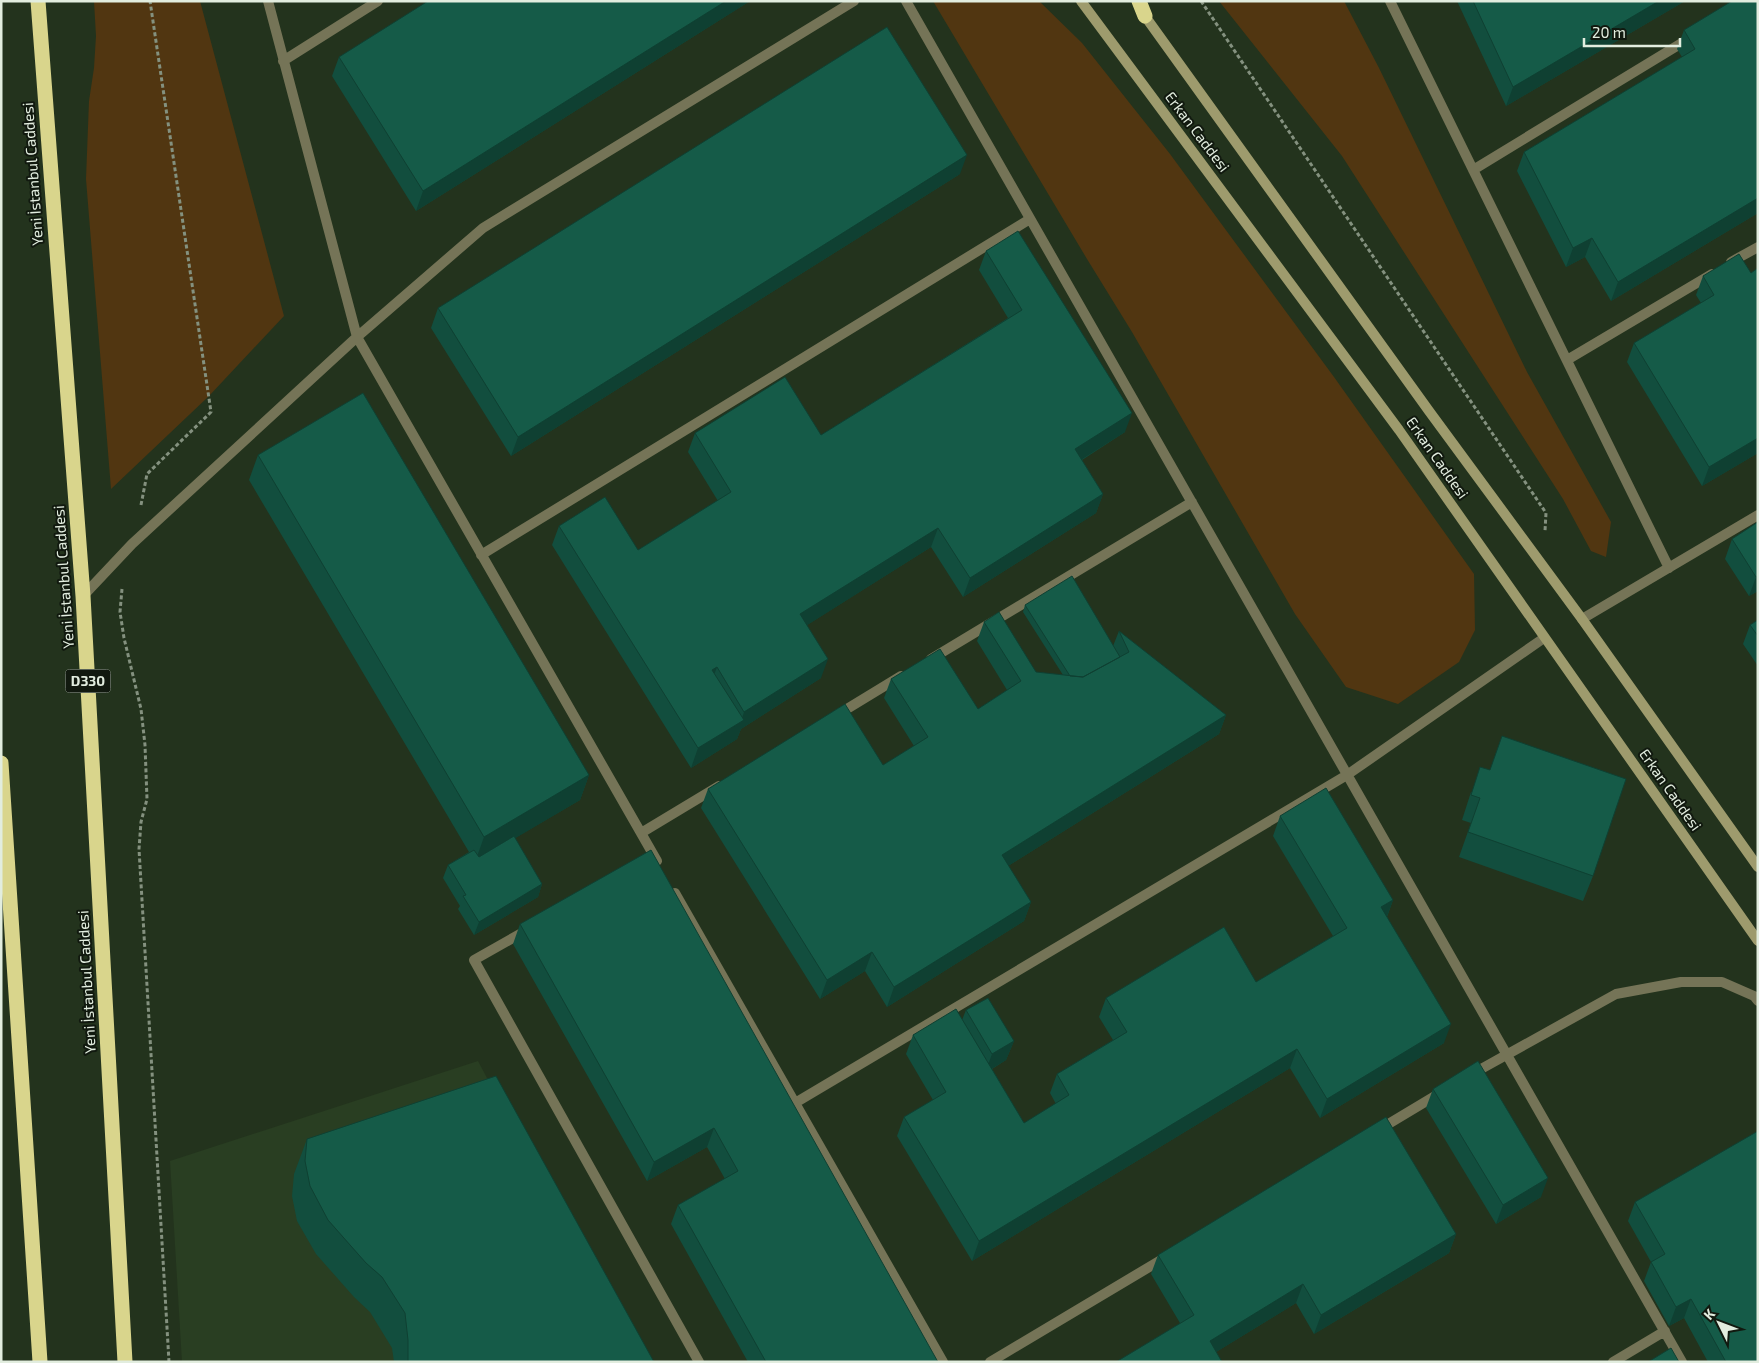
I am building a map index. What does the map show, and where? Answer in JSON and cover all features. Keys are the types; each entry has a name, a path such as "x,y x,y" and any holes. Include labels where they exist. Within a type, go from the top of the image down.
{"highway":[{"name":"Yeni İstanbul Caddesi","path":"38,1 83,596 125,1362"},
{"path":"1139,1 1145,16"},
{"path":"1,763 40,1362"}],"main road":[{"name":"Erkan Caddesi","path":"1081,1 1399,430 1758,941"},
{"name":"Erkan Caddesi","path":"1134,1 1429,411 1582,619 1758,867"}],"street":[{"path":"268,1 357,337 641,833 654,863"},
{"path":"283,60 378,1"},
{"path":"83,596 132,544 357,337 483,228 854,1"},
{"path":"906,1 1682,1362"},
{"path":"1390,1 1669,568"},
{"path":"1473,170 1700,32"},
{"path":"481,555 1030,219"},
{"path":"1566,360 1758,246"},
{"path":"827,721 1192,502"},
{"path":"1582,619 1758,515"},
{"path":"795,1103 1347,775 1544,638"},
{"path":"641,833 725,782"},
{"path":"670,884 943,1362"},
{"path":"534,926 474,960 699,1362"},
{"path":"1464,1079 1616,994 1681,982 1722,982 1754,996 1758,1001"},
{"path":"1371,1135 1447,1089"},
{"path":"990,1362 1176,1251"},
{"path":"1613,1362 1665,1331"}],"path":[{"path":"132,544 147,474 211,412 150,1"},
{"path":"1201,1 1546,513 1541,564"},
{"path":"123,584 120,612 124,638 141,709 145,745 147,799 141,822 139,849 169,1362"}],"shaded area":[{"path":"94,1 200,1 284,316 209,396 111,489 86,179 89,101 96,36"},
{"path":"933,1 1039,1 1082,43 1170,154 1334,377 1474,574 1475,630 1459,662 1398,704 1346,687 1295,614 1132,332"},
{"path":"1219,1 1344,1 1379,68 1527,372 1611,522 1606,557 1591,551 1563,499 1342,156"},
{"path":"478,1061 638,1362 182,1362 170,1161"}],"building":[{"path":"428,1 726,1 423,191 339,57"},
{"path":"1473,1 1659,1 1513,87"},
{"path":"1732,1 1758,1 1758,198 1618,282 1592,238 1573,248 1524,152 1695,49 1684,30"},
{"path":"887,27 967,155 518,437 438,308"},
{"path":"1018,231 1132,413 1075,449 1103,494 970,578 938,528 800,614 828,659 744,712 717,667 712,670 744,720 698,748 559,526 605,497 638,550 731,492 695,433 785,377 821,435 1022,310 986,251"},
{"path":"1739,254 1751,273 1758,268 1758,438 1709,467 1634,343 1714,295 1703,276"},
{"path":"363,393 589,775 484,837 258,455"},
{"path":"1758,522 1758,576 1756,577 1732,539"},
{"path":"1072,576 1120,657 1083,677 1070,676 1025,605"},
{"path":"999,612 1036,672 1083,677 1129,652 1119,631 1226,715 1002,855 1031,902 894,987 872,952 827,980 708,789 845,704 883,765 928,737 891,679 940,649 978,709 1021,681 984,622"},
{"path":"1758,620 1758,636 1750,625"},
{"path":"1502,736 1626,779 1593,876 1468,832 1480,798 1471,795 1480,767 1490,770"},
{"path":"1326,788 1393,900 1381,907 1451,1024 1327,1099 1297,1049 979,1241 904,1117 946,1092 913,1035 956,1009 1024,1123 1069,1095 1057,1074 1127,1032 1106,998 1224,927 1256,982 1347,928 1280,816"},
{"path":"514,836 542,884 479,922 463,896 466,895 448,865 474,850 479,857"},
{"path":"651,850 938,1362 766,1362 678,1205 738,1171 714,1128 654,1162 520,924"},
{"path":"988,998 1014,1041 992,1054 966,1010"},
{"path":"1478,1061 1548,1178 1503,1205 1433,1089"},
{"path":"496,1076 654,1362 408,1362 405,1313 382,1277 366,1263 328,1220 310,1186 305,1161 307,1139"},
{"path":"1386,1117 1456,1234 1321,1315 1303,1284 1210,1341 1222,1362 1116,1362 1194,1315 1158,1255"},
{"path":"1758,1131 1758,1362 1726,1362 1691,1299 1676,1307 1651,1262 1665,1254 1635,1202"},
{"path":"1671,1348 1679,1362 1648,1362"}]}
